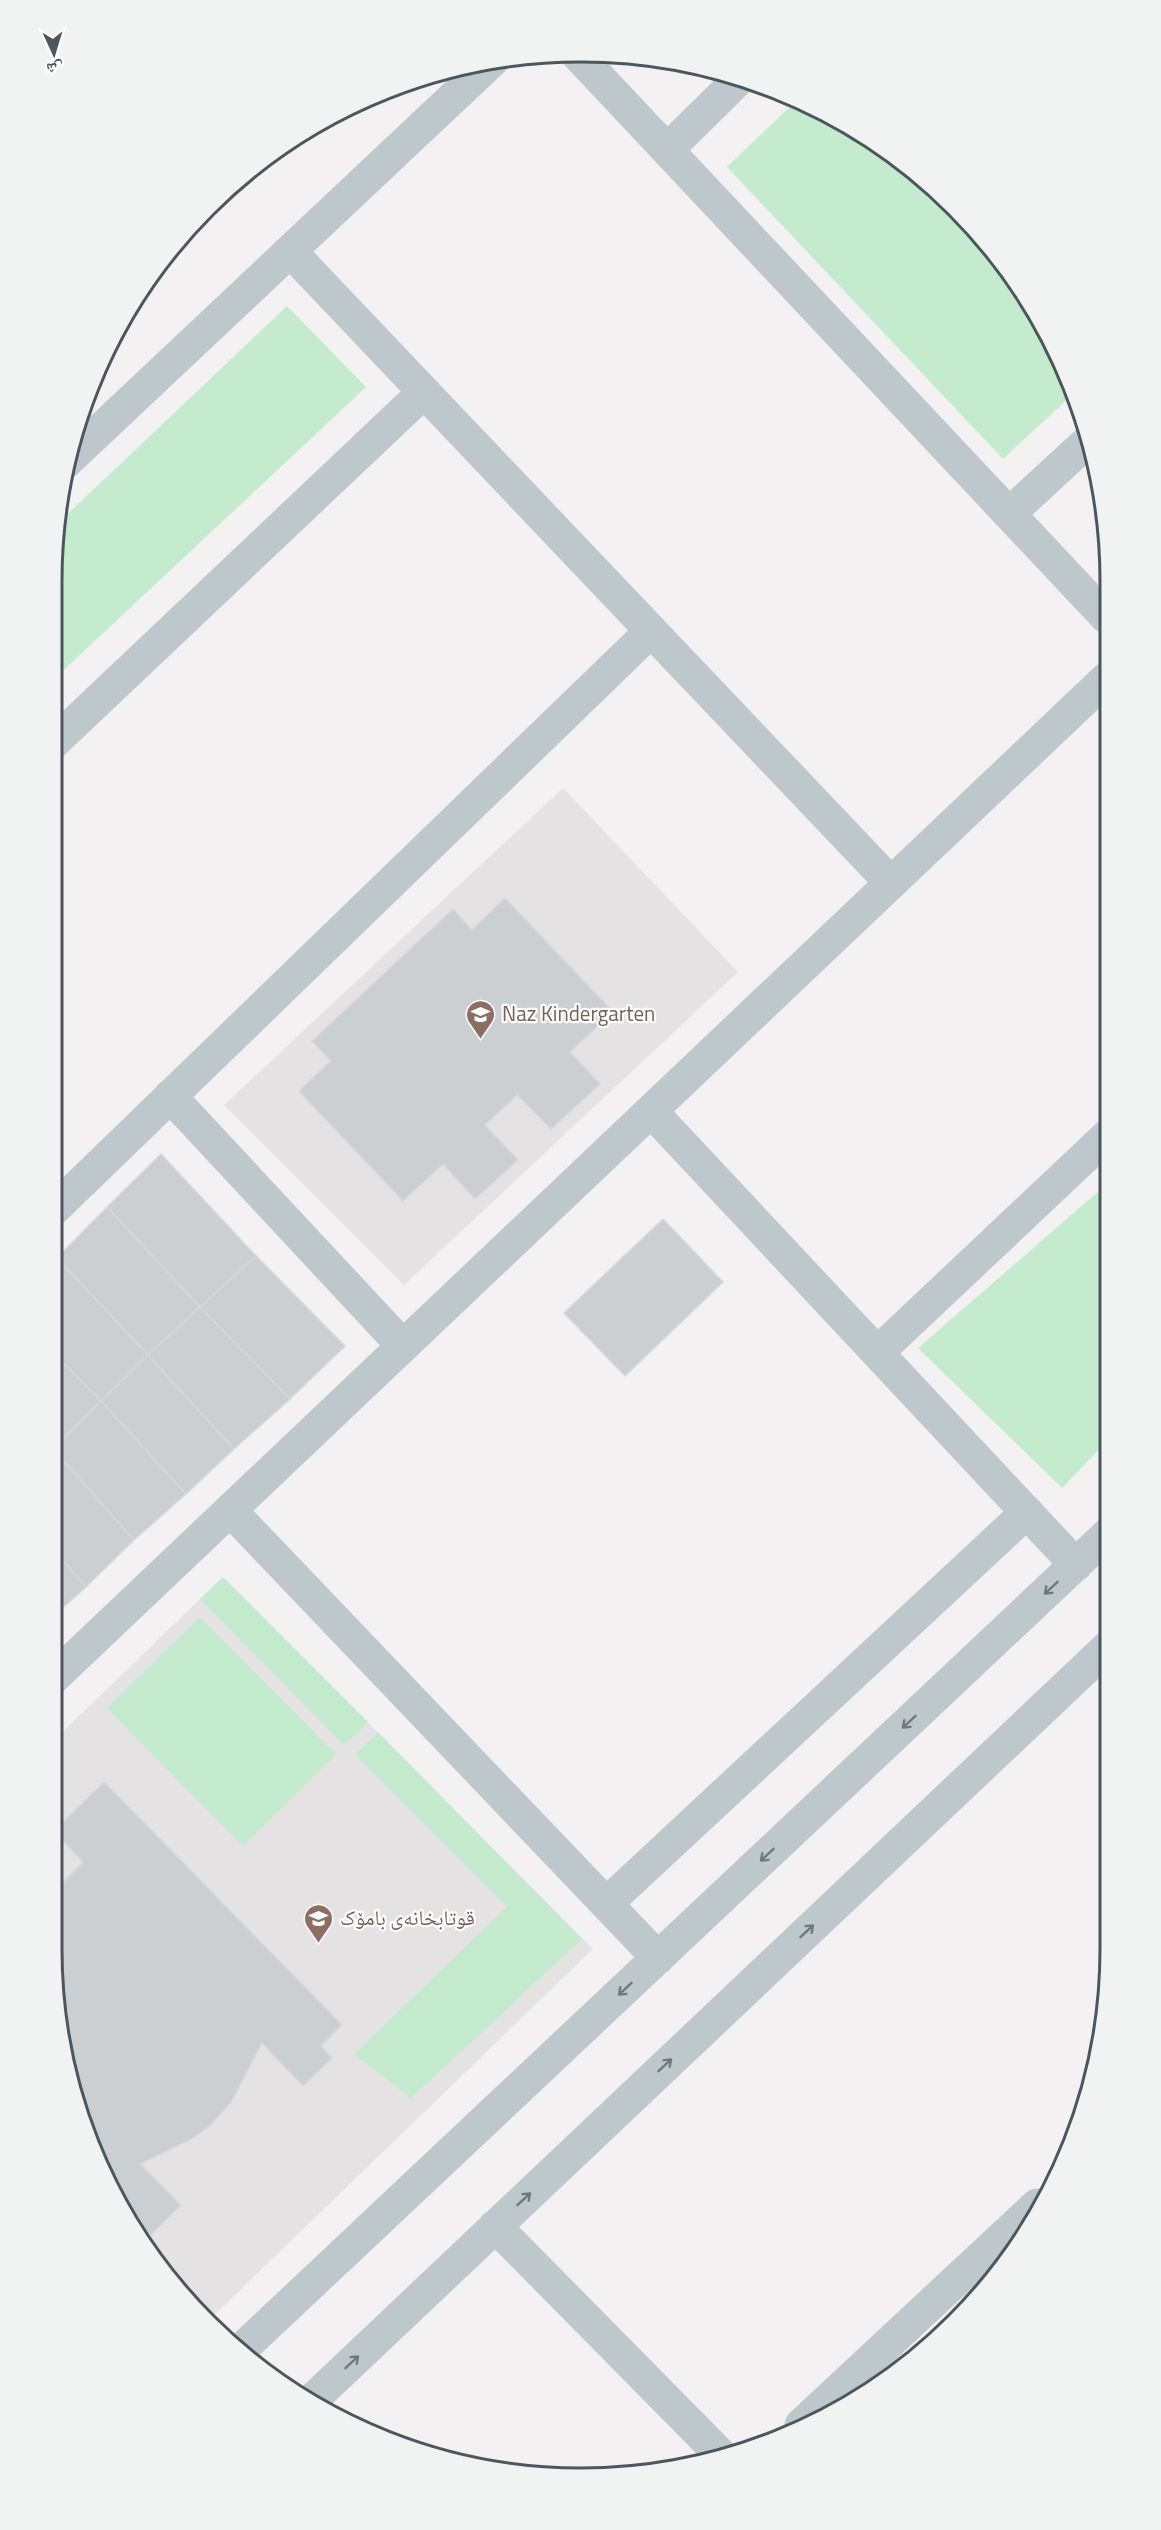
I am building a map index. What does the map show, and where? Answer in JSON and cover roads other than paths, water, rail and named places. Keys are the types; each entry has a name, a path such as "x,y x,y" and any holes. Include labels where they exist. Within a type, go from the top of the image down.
{"street":[{"path":"585,62 1100,611"},
{"path":"78,451 482,71"},
{"path":"667,150 733,85"},
{"path":"290,251 891,883"},
{"path":"62,735 424,392"},
{"path":"1009,514 1082,447"},
{"path":"62,1201 651,631"},
{"path":"62,1670 1100,685"},
{"path":"170,1096 403,1346"},
{"path":"651,1111 1076,1565"},
{"path":"878,1352 1100,1143"},
{"path":"230,1510 658,1958"},
{"path":"606,1904 1027,1512"},
{"path":"245,2346 1100,1542"},
{"path":"316,2396 1100,1655"},
{"path":"814,2413 1026,2215"},
{"path":"495,2226 717,2451"}],"place":[{"name":"Naz Kindergarten","path":"481,1040"},
{"name":"قوتابخانەی بامۆک","path":"319,1944"}]}
